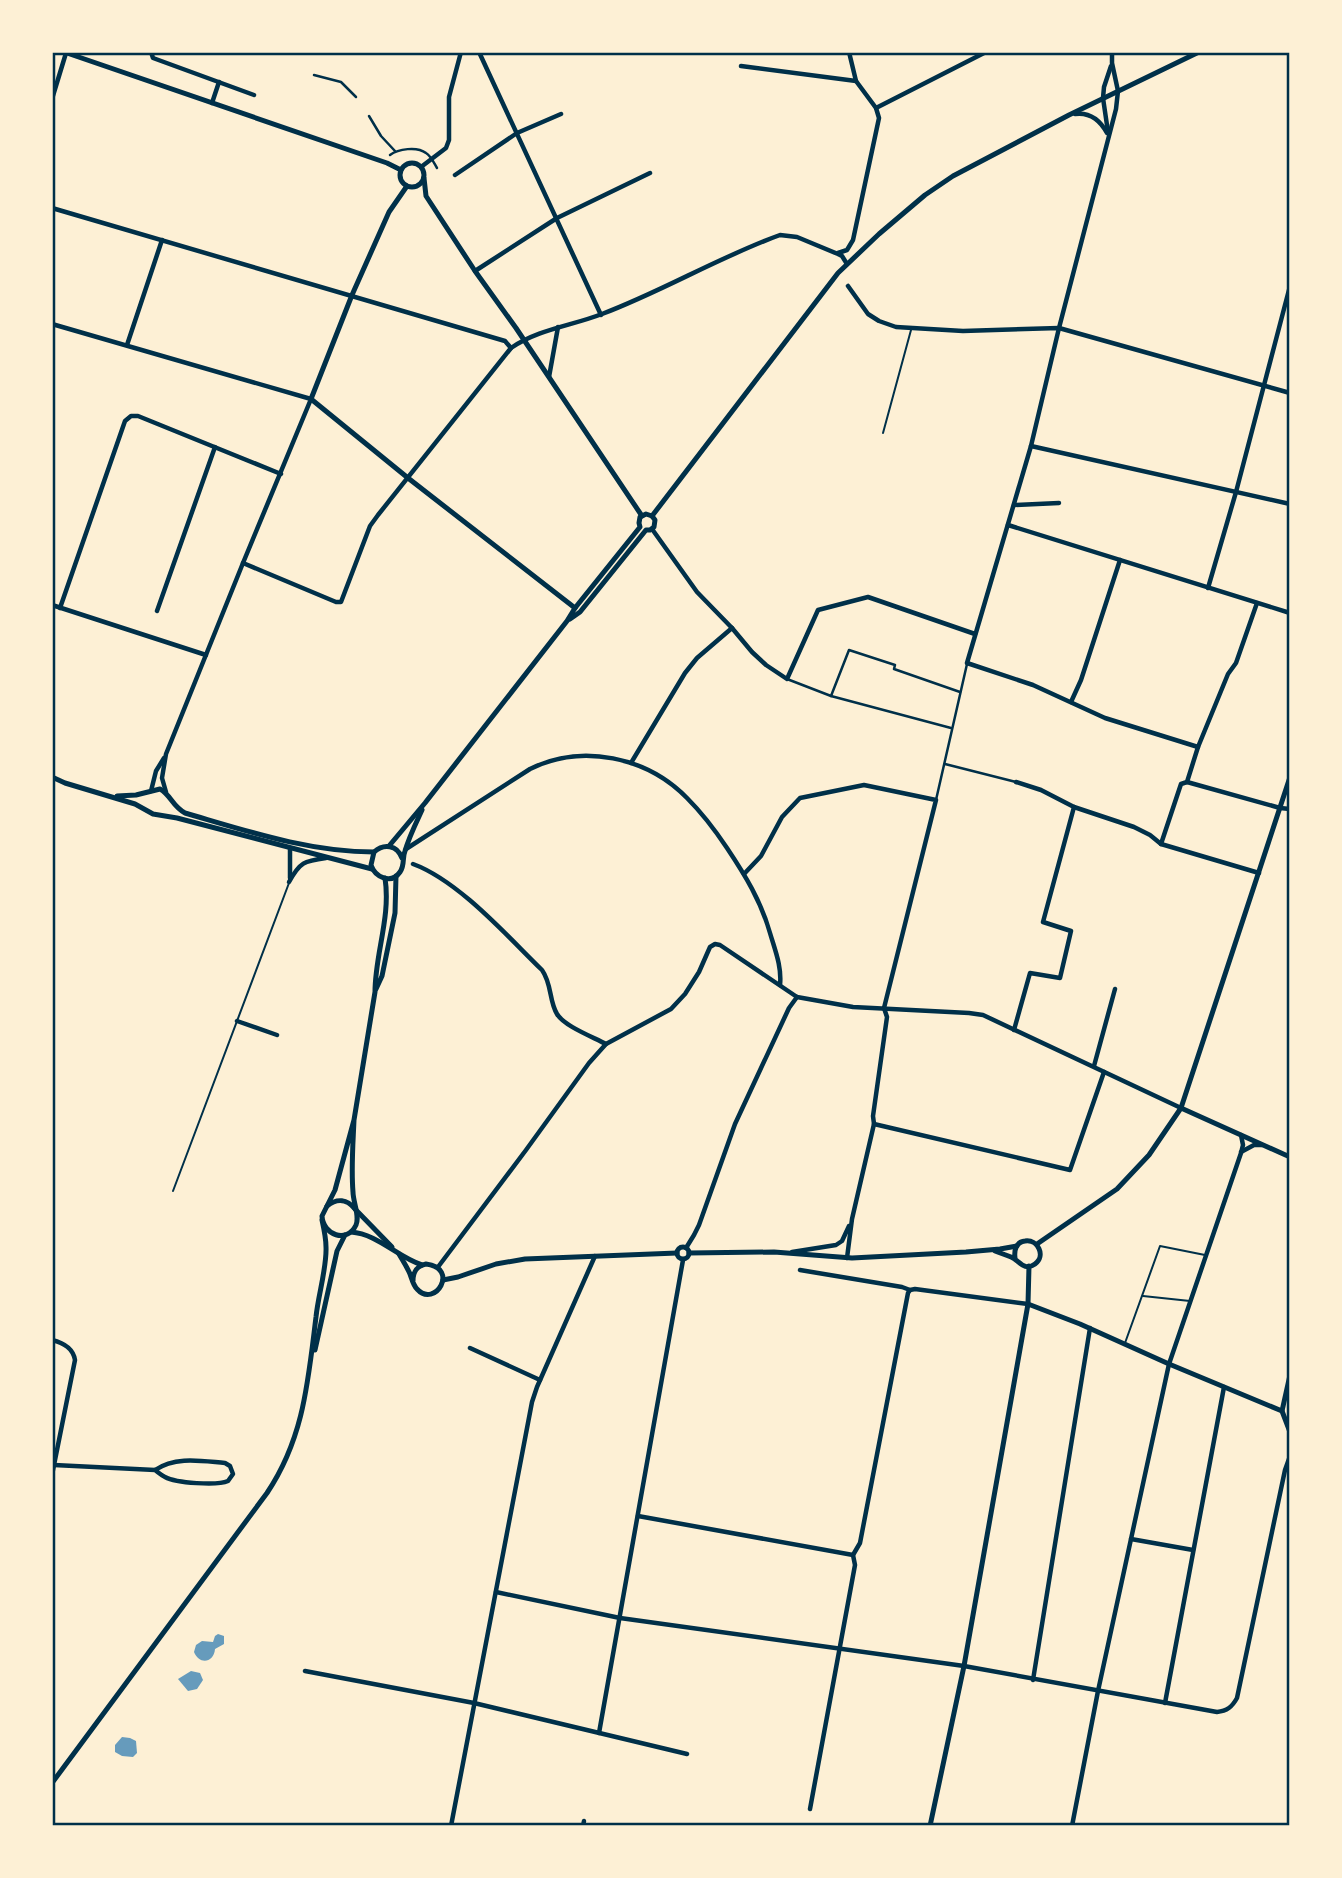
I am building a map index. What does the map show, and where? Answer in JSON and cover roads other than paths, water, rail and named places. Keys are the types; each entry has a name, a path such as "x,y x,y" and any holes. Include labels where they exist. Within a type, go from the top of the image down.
{"street":[{"path":"421,167 446,148 449,141 449,97 461,52"},
{"path":"479,52 601,314"},
{"path":"838,254 849,248 855,231 878,118 876,108 856,81 849,52"},
{"path":"876,108 986,52"},
{"path":"847,1258 852,1219 874,1124 887,1017 884,1008 967,663 1031,446 1116,109 1118,91 1112,52"},
{"path":"652,516 847,264 925,195 953,176 1069,115 1199,52"},
{"path":"52,99 65,53 401,170"},
{"path":"151,53 153,58 254,95"},
{"path":"1109,137 1103,98 1112,63"},
{"path":"741,66 856,81"},
{"path":"314,75 341,82 356,97"},
{"path":"212,103 219,82"},
{"path":"1069,115 1083,113 1092,116 1102,125 1109,137"},
{"path":"455,175 517,133 561,114"},
{"path":"369,116 381,136 395,151"},
{"path":"390,155 395,151 421,150 432,159 437,168"},
{"path":"424,178 419,185 407,186 402,181 401,170 410,163 421,167 424,172 426,196 642,516"},
{"path":"475,271 557,218 650,173"},
{"path":"147,810 144,801 166,754 352,295 389,212 407,186"},
{"path":"52,208 505,341 511,348"},
{"path":"243,563 341,602 370,526 511,348 559,326 601,314 780,235 797,237 838,254 847,264"},
{"path":"127,346 162,240"},
{"path":"848,286 868,314 879,321 911,329 963,331 1059,328 1290,393"},
{"path":"1208,588 1290,286"},
{"path":"52,324 311,399 575,608"},
{"path":"549,378 559,326"},
{"path":"60,608 125,421 131,416 138,416 281,474"},
{"path":"1031,446 1290,504"},
{"path":"157,611 215,447"},
{"path":"1014,505 1059,503"},
{"path":"389,846 568,621 575,608 646,529 655,522 649,514 642,516 639,521 646,529 697,592 766,665 787,679 831,696 951,728"},
{"path":"1008,525 1290,613"},
{"path":"568,621 580,612 646,529"},
{"path":"1071,702 1081,680 1120,560"},
{"path":"787,679 818,610 868,597 975,634"},
{"path":"1187,782 1198,747 1228,674 1236,663 1257,603"},
{"path":"52,606 206,655"},
{"path":"631,762 691,665 732,628"},
{"path":"831,696 849,650 960,692"},
{"path":"967,663 1033,685 1105,718 1198,747"},
{"path":"166,754 162,778 170,801 179,810 296,844 345,852 374,852"},
{"path":"405,849 543,762 569,756 599,755 631,762 687,796 715,830 744,874 764,915 781,973 780,985"},
{"path":"944,763 1041,790 1074,807 1134,827 1150,835 1161,845 1259,873"},
{"path":"1037,1244 1116,1189 1149,1155 1181,1108 1290,777"},
{"path":"52,780 110,796 156,815 177,818 372,869"},
{"path":"1161,845 1181,784 1187,782 1290,809"},
{"path":"744,874 761,856 782,817 800,798 864,785 936,800"},
{"path":"110,796 128,796 159,789 166,793"},
{"path":"156,815 168,809 170,801"},
{"path":"375,992 382,976 395,913 396,876 402,867 405,849 425,803"},
{"path":"1014,1030 1030,972 1060,978 1071,931 1043,922 1074,807"},
{"path":"396,876 385,878 376,874 370,860 379,848 389,846 398,850 402,858"},
{"path":"289,882 290,849"},
{"path":"289,882 302,863 327,858"},
{"path":"413,864 431,871 464,896 542,970 548,979 556,1013 563,1021 606,1044"},
{"path":"311,1367 326,1252 323,1213 335,1191 354,1120 385,916 385,878"},
{"path":"438,1267 589,1063 606,1044 671,1009 685,994 710,947 715,944 797,997 853,1007 983,1016 1290,1157"},
{"path":"1094,1066 1115,989"},
{"path":"600,1732 683,1260 688,1257 688,1250 735,1124 789,1008 797,997"},
{"path":"237,1021 276,1035"},
{"path":"874,1124 1070,1170 1104,1072"},
{"path":"52,1783 281,1471 296,1433 337,1251 357,1221 352,1177 354,1120"},
{"path":"1072,1825 1168,1364 1241,1153 1241,1135"},
{"path":"1241,1153 1254,1145 1263,1145"},
{"path":"322,1220 326,1229 336,1235 366,1234 398,1253 417,1290 426,1294 439,1289 443,1280 438,1267 405,1259 349,1203 342,1200 332,1202 326,1207"},
{"path":"787,1252 839,1244 852,1219"},
{"path":"1028,1240 1037,1244 1040,1251 1039,1260 1033,1265 1020,1265 1014,1254 1020,1242 1028,1240"},
{"path":"677,1253 680,1248 787,1252 847,1258 992,1250 1017,1246"},
{"path":"992,1250 1015,1258"},
{"path":"443,1280 515,1260 677,1253"},
{"path":"677,1253 683,1260"},
{"path":"452,1825 532,1402 595,1256"},
{"path":"412,1280 415,1271 422,1265"},
{"path":"930,1825 964,1667 1028,1304 1029,1266"},
{"path":"800,1270 910,1290 1028,1304 1282,1411"},
{"path":"810,1809 855,1565 853,1555 860,1544 910,1290"},
{"path":"1034,1679 1090,1328"},
{"path":"52,1340 68,1347 75,1360 52,1475"},
{"path":"470,1348 540,1380"},
{"path":"1290,1375 1282,1411 1290,1432"},
{"path":"1165,1703 1224,1387"},
{"path":"496,1592 620,1619 964,1667 1216,1712 1226,1711 1237,1698 1290,1456"},
{"path":"54,1465 155,1470 165,1464 182,1461 225,1463 230,1466 233,1474 228,1481 220,1483 172,1479 155,1470"},
{"path":"638,1517 853,1555"},
{"path":"1131,1539 1193,1550"},
{"path":"305,1671 474,1703 687,1754"},
{"path":"52,1790 77,1752"}],"lane":[{"path":"883,433 911,329"},
{"path":"173,1191 289,882"},
{"path":"1124,1344 1160,1246 1206,1255"},
{"path":"1142,1296 1190,1301"}],"water":[{"path":"218,1634 224,1636 224,1644 215,1649 209,1660 199,1659 194,1652 196,1645 202,1641 213,1642"},
{"path":"191,1671 200,1673 203,1680 197,1689 188,1691 178,1679"},
{"path":"122,1737 136,1741 137,1753 133,1757 115,1752 115,1745"}]}
